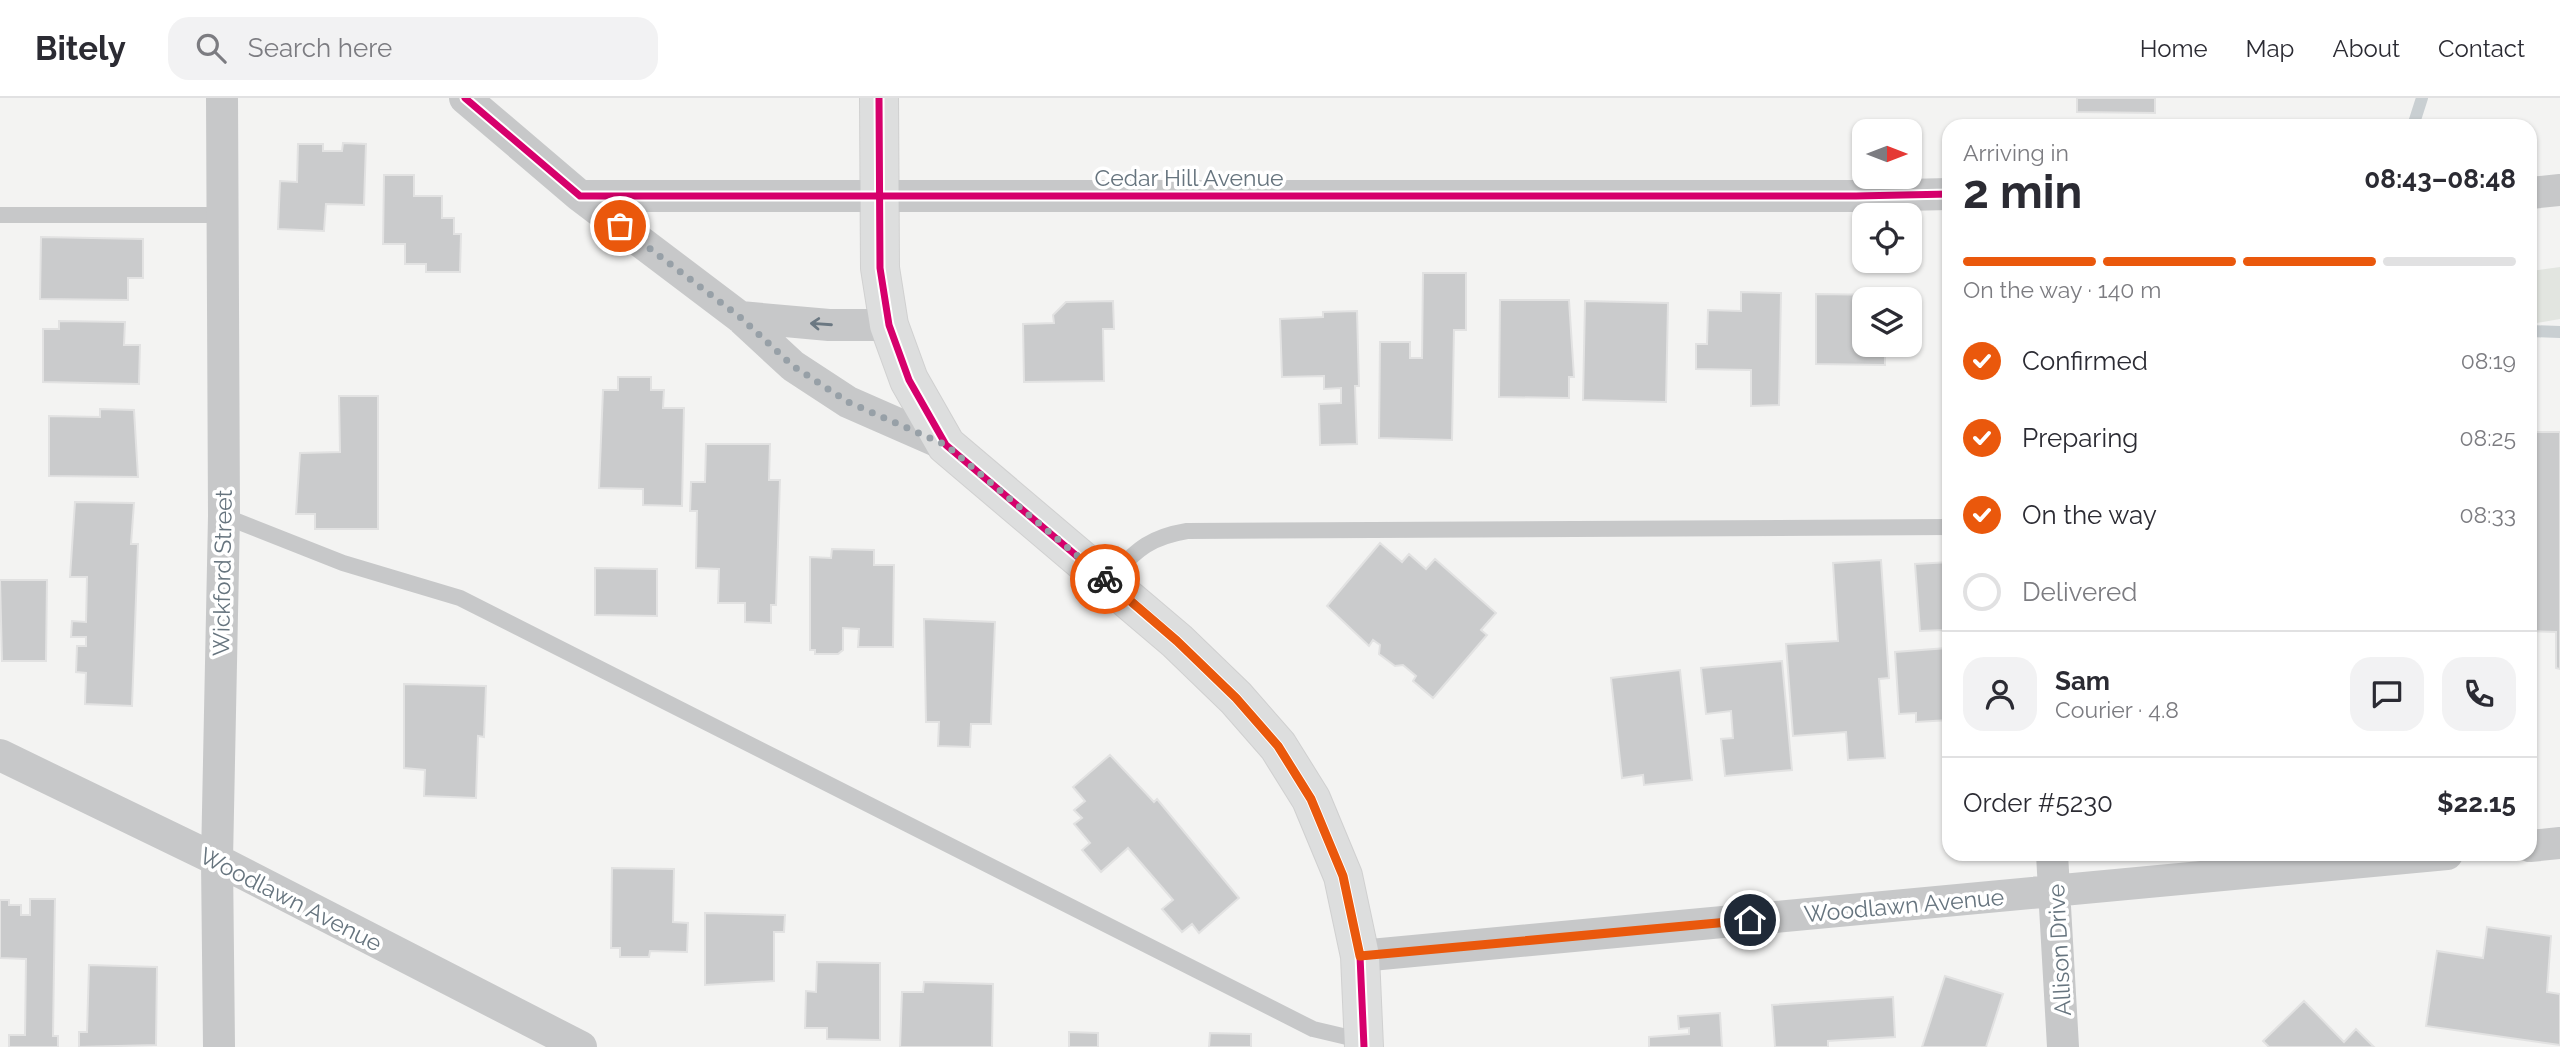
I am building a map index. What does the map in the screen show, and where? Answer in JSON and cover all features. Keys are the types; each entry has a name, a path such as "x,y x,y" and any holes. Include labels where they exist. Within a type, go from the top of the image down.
{"street":[{"name":"Wickford Street","path":"219,1047 217,860 224,516 222,98"},
{"path":"465,98 580,196 740,317 793,366 848,402 946,445 1177,641 1236,698 1278,746 1311,799 1343,876 1360,956 1364,1044"},
{"path":"879,98 880,268 889,325 909,380 946,445"},
{"path":"2537,192 2560,190"},
{"name":"Cedar Hill Avenue","path":"580,196 1942,194"},
{"path":"740,317 829,325 889,325"},
{"name":"Woodlawn Avenue","path":"0,755 217,860 581,1047"},
{"path":"2537,845 2560,843"},
{"name":"Allison Drive","path":"2053,861 2064,1047"},
{"name":"Woodlawn Avenue","path":"1360,956 2373,861"}],"lane":[{"path":"0,215 221,215"},
{"path":"224,516 343,564 460,598 1313,1029 1364,1044"},
{"path":"1106,581 1143,546 1163,535 1186,531 1942,527"}],"shaded area":[{"path":"2560,267 2560,319 2537,323 2537,270"}],"building":[{"path":"2077,98 2155,98 2155,113 2077,112"},
{"path":"343,143 366,144 364,205 326,204 324,231 278,229 280,181 297,182 298,144 323,144 323,151 342,151"},
{"path":"384,175 414,175 414,196 442,196 442,218 454,218 454,234 461,234 460,272 426,272 426,264 405,264 405,244 383,244"},
{"path":"41,237 143,239 143,278 128,278 128,300 40,299"},
{"path":"1423,273 1466,273 1466,330 1454,330 1452,440 1379,438 1380,342 1410,342 1410,358 1422,358"},
{"path":"1741,292 1781,293 1779,405 1751,406 1751,370 1696,369 1696,344 1707,344 1708,310 1741,311"},
{"path":"1816,294 1852,295 1852,357 1885,357 1885,365 1816,364"},
{"path":"1500,300 1569,300 1574,377 1569,377 1569,398 1499,397"},
{"path":"1113,301 1114,329 1103,329 1104,381 1024,382 1023,324 1054,323 1053,315 1066,302"},
{"path":"1585,301 1668,303 1666,402 1583,400"},
{"path":"1357,311 1357,444 1320,445 1319,404 1341,403 1341,388 1324,389 1324,376 1282,377 1280,319 1323,317 1323,312"},
{"path":"59,321 125,322 124,345 140,345 139,384 43,382 43,329 59,329"},
{"path":"618,377 651,377 651,390 664,390 663,408 684,408 682,506 643,505 643,489 599,488 603,390 618,390"},
{"path":"339,396 378,396 378,529 315,529 315,514 296,514 300,453 340,452"},
{"path":"100,409 134,410 138,477 49,476 49,416 100,417"},
{"path":"2537,432 2560,432 2560,669 2556,668 2556,632 2537,631"},
{"path":"706,444 770,444 769,480 780,480 776,605 771,605 771,623 745,622 745,603 718,603 719,569 696,568 697,511 690,511 691,482 705,482"},
{"path":"75,502 134,503 131,544 138,544 132,706 85,704 86,673 76,672 77,646 86,646 86,637 71,637 72,621 86,622 87,577 70,577"},
{"path":"1380,543 1402,562 1409,554 1426,569 1435,559 1496,613 1481,630 1487,635 1433,698 1413,681 1416,676 1403,665 1395,666 1379,654 1380,645 1373,640 1369,646 1327,606"},
{"path":"832,549 874,550 874,565 894,565 893,647 858,647 859,629 843,628 843,650 838,654 815,654 815,650 810,650 810,557 831,558"},
{"path":"1881,560 1889,678 1879,679 1885,758 1848,760 1846,732 1793,736 1786,644 1838,641 1833,563"},
{"path":"1942,562 1942,630 1920,631 1915,564"},
{"path":"595,568 657,569 657,616 595,615"},
{"path":"0,580 47,580 46,661 2,661"},
{"path":"924,619 995,622 991,724 971,724 970,747 938,746 939,722 926,722"},
{"path":"1942,648 1942,720 1916,722 1916,713 1899,714 1895,652"},
{"path":"1782,661 1792,770 1725,776 1721,739 1733,738 1731,711 1706,714 1701,668"},
{"path":"1680,670 1692,780 1644,785 1643,775 1622,778 1611,678"},
{"path":"404,684 486,686 484,737 478,736 476,798 424,796 425,770 404,768"},
{"path":"1110,755 1154,802 1157,799 1239,898 1199,933 1192,924 1182,932 1162,909 1173,900 1128,848 1101,872 1082,850 1090,843 1074,824 1082,818 1074,810 1085,801 1073,787"},
{"path":"612,868 674,869 673,922 688,923 687,952 650,951 649,957 620,957 620,948 611,948"},
{"path":"30,899 55,899 53,1036 58,1036 58,1047 9,1047 9,1035 25,1035 26,959 0,958 0,900 9,900 9,905 21,905 21,915 30,915"},
{"path":"705,913 785,915 784,932 774,932 774,981 705,985"},
{"path":"2487,927 2551,936 2547,992 2560,994 2560,1045 2426,1026 2437,951 2483,958"},
{"path":"817,962 880,963 880,1040 827,1039 827,1028 805,1028 806,991 816,992"},
{"path":"89,965 157,967 156,1045 79,1047 79,1032 87,1032"},
{"path":"1945,976 2003,994 1986,1047 1922,1047"},
{"path":"924,982 993,984 992,1047 900,1047 902,992 923,992"},
{"path":"1893,997 1895,1037 1828,1041 1828,1047 1775,1047 1772,1005"},
{"path":"2304,1001 2344,1042 2356,1029 2374,1047 2269,1047 2263,1041"},
{"path":"1720,1013 1722,1047 1649,1047 1649,1037 1689,1034 1689,1028 1679,1029 1678,1016"},
{"path":"1069,1032 1098,1033 1098,1047 1069,1047"},
{"path":"1210,1033 1251,1034 1251,1047 1209,1047"}],"waterway":[{"path":"2415,119 2422,98"},
{"path":"2537,331 2560,332"}],"cycle path":[{"path":"465,98 580,196 1942,194"},
{"path":"879,98 880,268 889,325 909,380 946,445 1177,641 1236,698 1278,746 1311,799 1343,876 1360,956 1364,1047"}],"way so far":[{"path":"620,226 740,317 793,366 848,402 946,445 1105,579"}],"route":[{"path":"1105,579 1177,641 1236,698 1278,746 1311,799 1343,876 1360,956 1750,920"}]}
